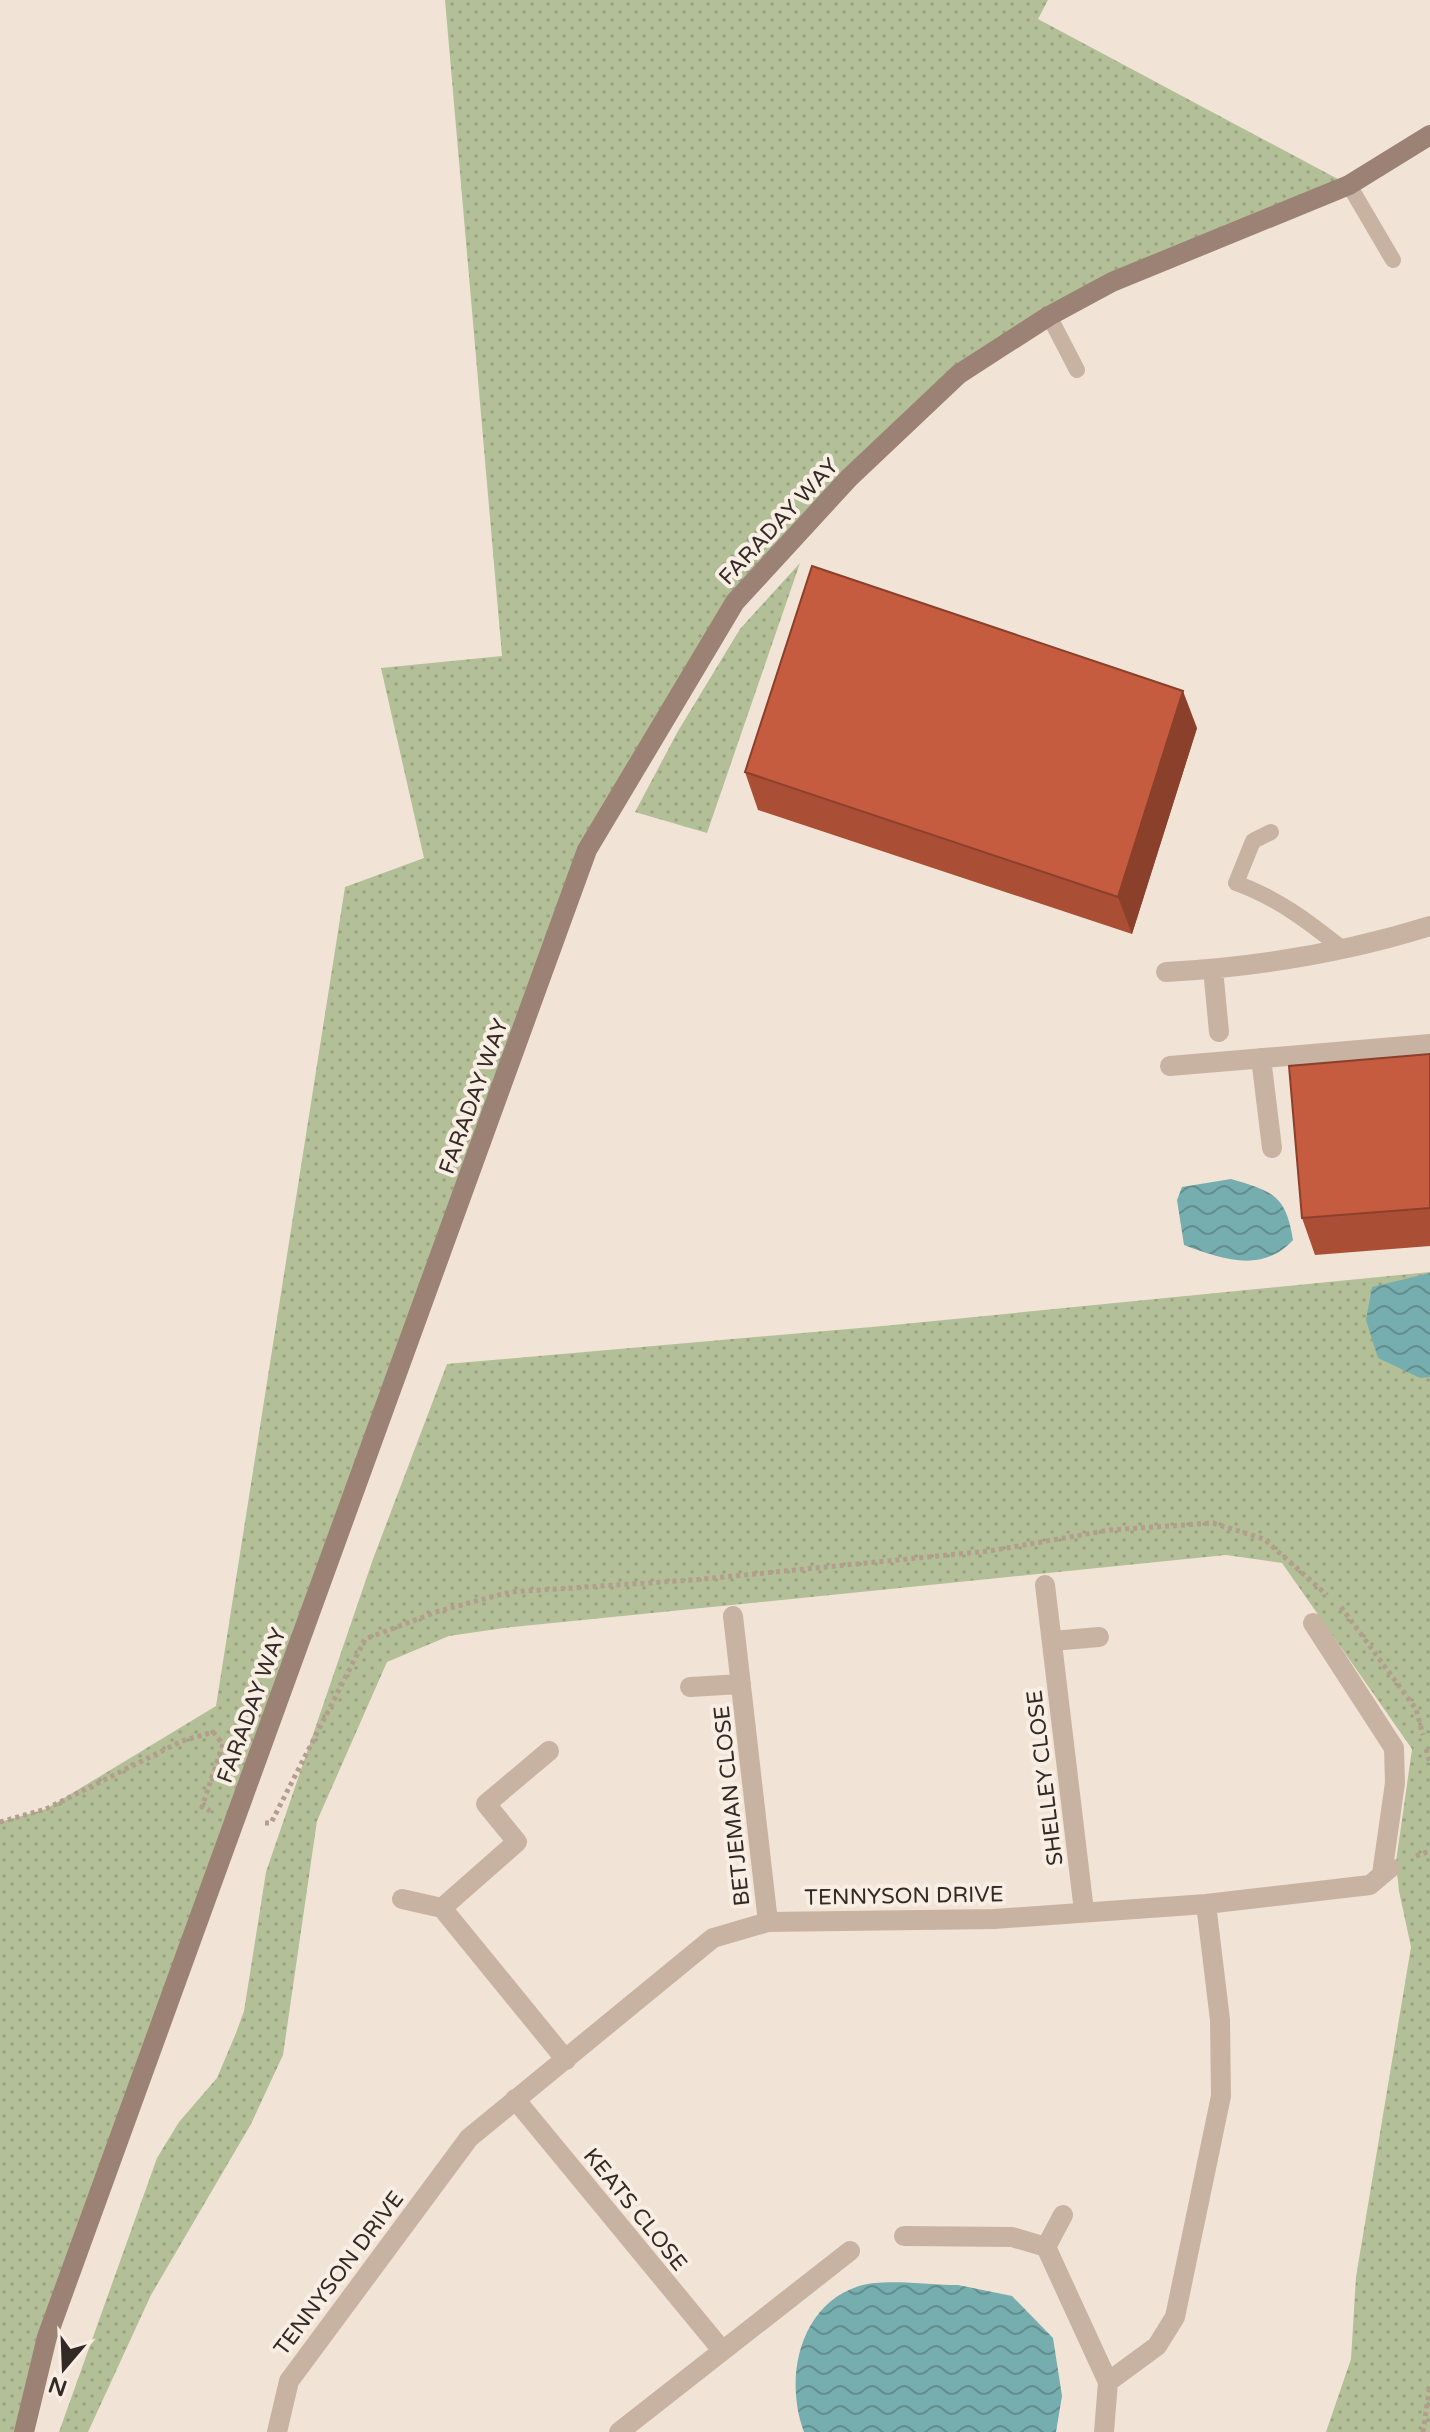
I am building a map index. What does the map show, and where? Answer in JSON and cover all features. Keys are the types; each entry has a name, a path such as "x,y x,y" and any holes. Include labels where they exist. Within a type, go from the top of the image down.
{"street":[{"name":"FARADAY WAY","path":"24,2432 47,2337 587,850 735,602 849,478 959,374 1049,316 1145,266 1349,185 1430,135"},
{"path":"1166,972 1213,969 1344,950 1430,926"},
{"path":"1213,969 1219,1032"},
{"path":"1170,1066 1430,1044"},
{"path":"1261,1058 1272,1148"},
{"name":"SHELLEY CLOSE","path":"1045,1585 1084,1911"},
{"name":"BETJEMAN CLOSE","path":"733,1616 768,1922"},
{"path":"1313,1623 1394,1748 1395,1783 1383,1874 1375,1906"},
{"path":"1052,1641 1099,1637"},
{"name":"BETJEMAN CLOSE","path":"690,1687 741,1684"},
{"path":"442,1908 517,1842 486,1804 549,1751"},
{"name":"TENNYSON DRIVE","path":"277,2432 289,2381 469,2138 713,1938 768,1922 994,1919 1206,1904 1383,1874"},
{"path":"402,1899 442,1908 566,2060"},
{"path":"1108,2382 1157,2346 1175,2317 1218,2110 1220,2020 1206,1904"},
{"name":"KEATS CLOSE","path":"515,2099 721,2349"},
{"path":"1046,2247 1063,2215"},
{"path":"904,2236 1012,2237 1046,2247 1108,2382 1104,2432"},
{"path":"619,2432 721,2349 850,2251"}],"lane":[{"path":"1349,185 1393,260"},
{"path":"1049,316 1077,370"},
{"path":"1271,832 1253,841 1236,883 1260,891 1295,911 1344,950"}],"path":[{"path":"0,1822 46,1809 182,1741 213,1732 223,1744 202,1807 235,1821 271,1823 365,1639 439,1611 510,1592 693,1580 973,1553 1110,1530 1213,1523 1264,1539 1346,1612 1416,1709 1430,1763"},
{"path":"1423,2432 1430,2385"}],"green space":[{"path":"445,0 1048,0 1038,19 1349,185 1183,252 959,374 766,566 587,850 47,2337 24,2432 0,2432 0,1822 46,1809 216,1706 345,887 424,858 381,668 502,656"},
{"path":"800,563 707,833 635,812 678,731 740,629"},
{"path":"1430,1272 1430,2432 1326,2432 1351,2359 1356,2277 1411,1947 1396,1862 1412,1749 1282,1563 1226,1555 504,1628 449,1636 387,1662 317,1821 283,2055 251,2124 151,2295 88,2432 59,2432 157,2158 179,2122 217,2078 244,2011 266,1872 373,1559 447,1364 883,1326"}],"water":[{"path":"1231,1179 1267,1192 1281,1204 1293,1240 1281,1251 1255,1260 1241,1260 1227,1259 1184,1245 1177,1200 1182,1187"},
{"path":"1430,1273 1430,1377 1420,1378 1378,1358 1366,1320 1372,1287"},
{"path":"869,2284 958,2285 1012,2296 1053,2338 1062,2396 1056,2432 804,2432 798,2411 797,2368 810,2327 822,2309 839,2296"}],"building":[{"path":"812,566 1183,691 1118,897 745,772"},
{"path":"1430,1054 1430,1208 1302,1218 1289,1066"}]}
